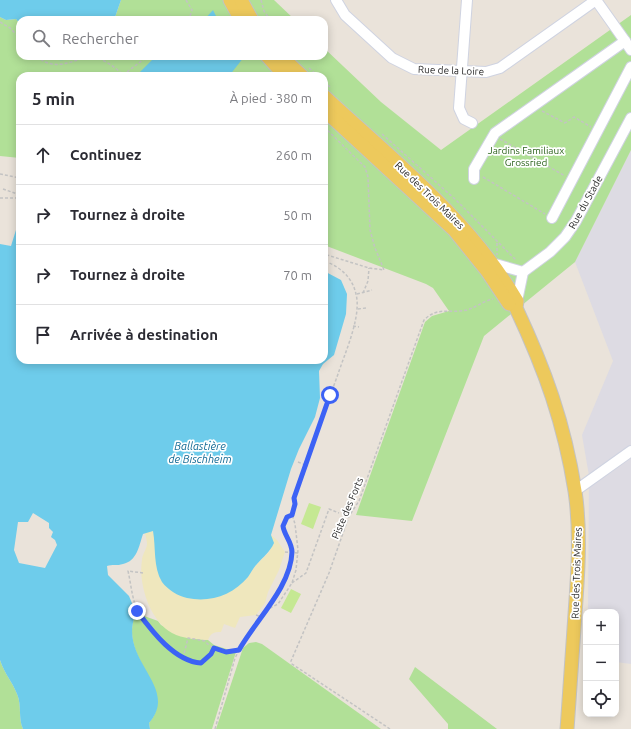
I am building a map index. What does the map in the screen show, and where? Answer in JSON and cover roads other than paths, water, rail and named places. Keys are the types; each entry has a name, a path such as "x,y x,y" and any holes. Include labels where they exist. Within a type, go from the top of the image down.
{"main road":[{"path":"230,0 239,16"},
{"path":"241,0 250,16"},
{"path":"271,60 281,72"},
{"path":"285,60 298,72"},
{"name":"Rue des Trois Maires","path":"328,100 429,193 470,234 494,261 501,288"},
{"name":"Rue des Trois Maires","path":"328,114 454,230 501,288 510,305 516,304 551,389 560,420 575,491 578,558 567,729"}],"street":[{"name":"Rue de la Loire","path":"336,0 345,15 392,58 414,69 462,72 486,72 500,68 596,0"},
{"path":"467,0 459,108 464,119 472,124"},
{"path":"474,175 474,169 493,135 535,104 628,45 596,0"},
{"path":"552,218 631,67"},
{"name":"Rue du Stade","path":"501,288 550,252 565,237 576,221 631,118"},
{"path":"494,261 521,272 516,304"},
{"path":"575,491 631,451"}],"water":[{"path":"0,0 121,0 115,16 16,16 16,19 6,20 0,17"},
{"path":"213,10 216,16 208,16"},
{"path":"152,60 242,60 232,72 140,72"},
{"name":"Ballastière de Bischheim","path":"16,230 16,364 323,364 319,371 320,398 315,417 291,469 271,535 274,543 242,583 228,593 204,599 187,598 170,590 162,582 157,570 153,531 143,534 139,548 131,560 121,565 107,566 108,575 129,596 136,613 132,630 134,645 154,684 158,697 157,710 149,723 150,729 23,729 15,689 0,660 0,244 11,246","holes":["33,513 49,523 49,528 53,532 51,537 55,540 57,545 45,568 19,563 14,550 18,522 28,522"]},
{"name":"Ballastière de Bischheim","path":"328,273 341,280 347,294 346,314 334,355 328,360"}],"park label":[{"name":"Jardins Familiaux Grossried","path":"526,156"}]}
